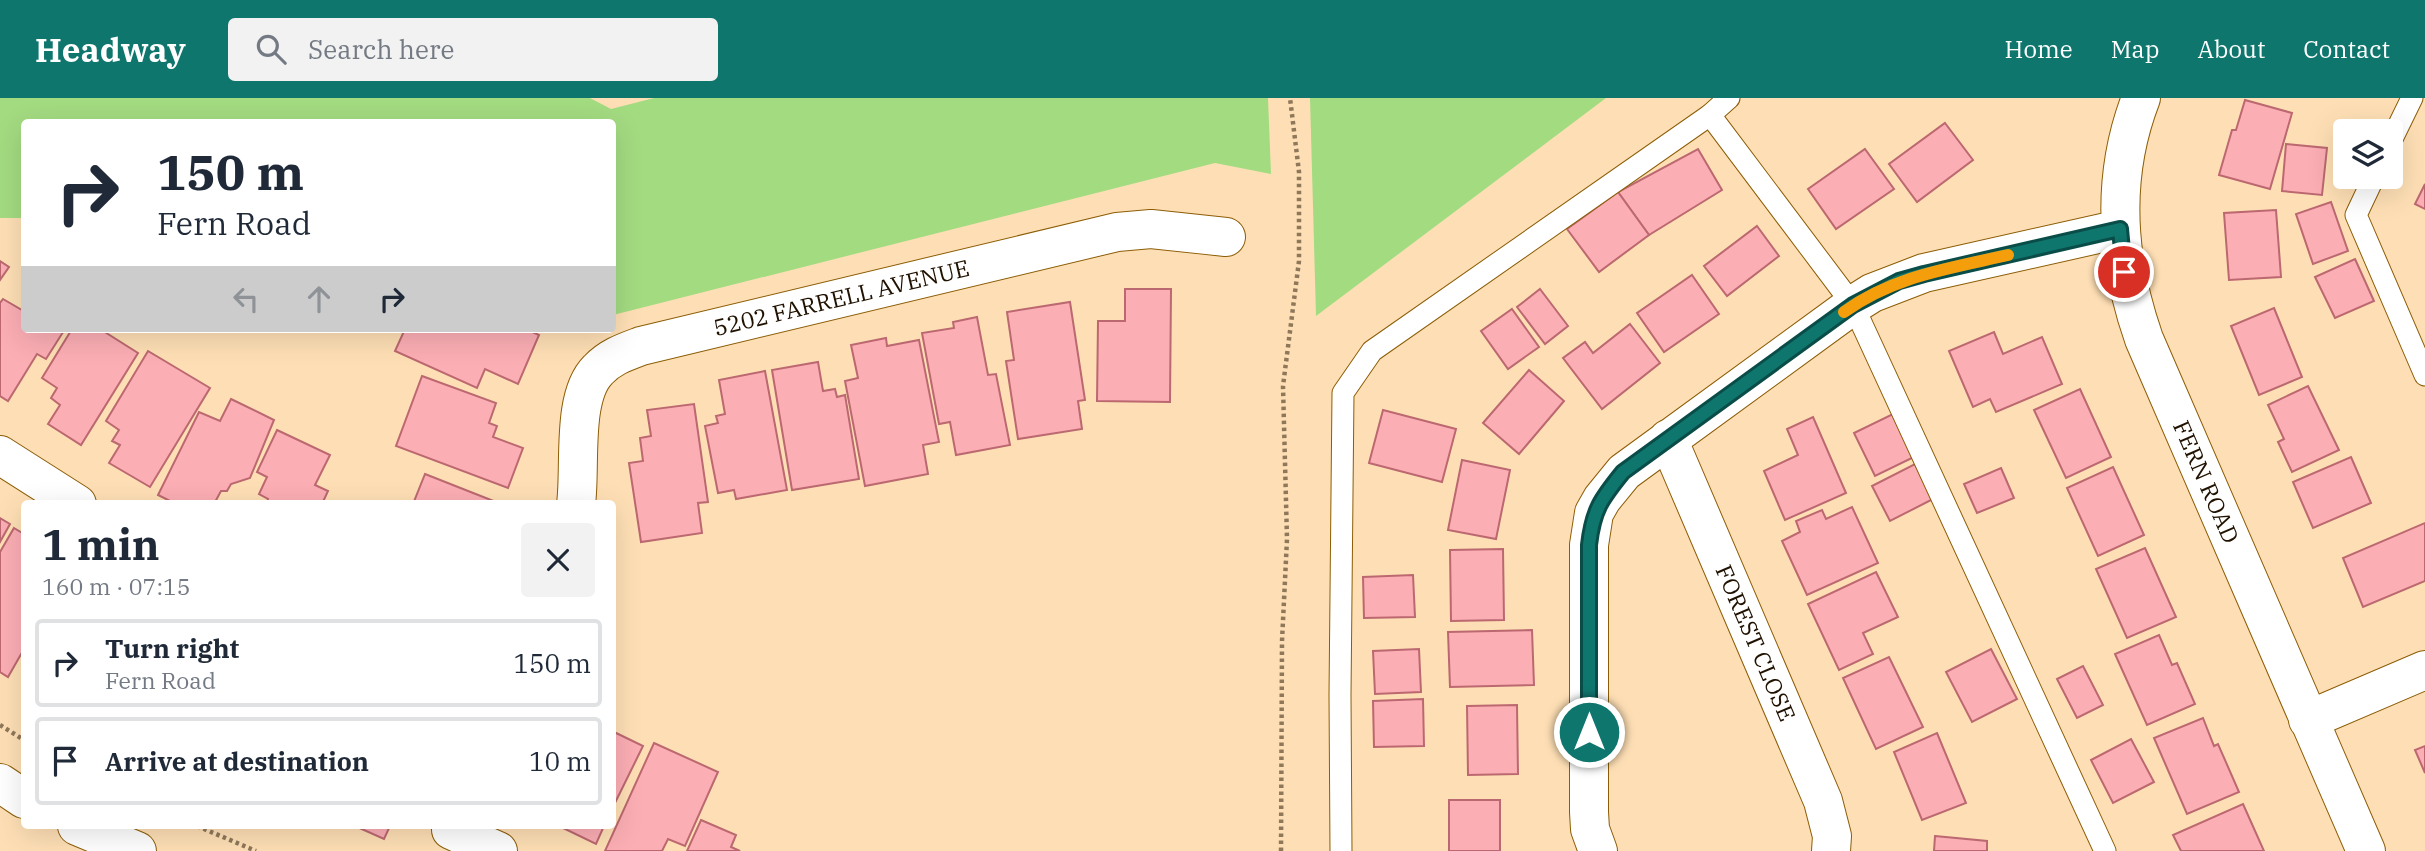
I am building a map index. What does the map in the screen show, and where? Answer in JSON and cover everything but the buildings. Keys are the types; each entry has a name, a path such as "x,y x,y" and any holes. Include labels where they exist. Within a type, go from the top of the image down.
{"street":[{"name":"FERN ROAD","path":"2141,98 2127,146 2120,199 2124,272 2132,304 2144,339 2366,851"},
{"name":"5202 FARRELL AVENUE","path":"576,500 581,416 587,385 597,370 618,354 654,343 1117,232 1151,229 1226,237"},
{"path":"1598,851 1590,829 1588,812 1589,545 1594,513 1623,472 1853,305 1899,281 2120,229"},
{"name":"FOREST CLOSE","path":"1668,439 1824,801 1832,836 1831,851"},
{"path":"0,455 71,500"},
{"path":"2308,720 2425,670"},
{"path":"0,783 21,797"},
{"path":"84,829 137,851"},
{"path":"449,836 498,851"}],"lane":[{"path":"1341,851 1343,393 1372,351 1710,115 1729,98"},
{"path":"2402,119 2412,98"},
{"path":"1710,115 1853,305 2105,851"},
{"path":"2368,189 2356,215 2425,375"}],"path":[{"path":"1281,851 1282,640 1287,539 1283,386 1299,261 1299,172 1290,98"},
{"path":"0,725 21,738"},
{"path":"204,829 256,851"}],"green space":[{"path":"0,98 590,98 611,109 654,98 1268,98 1271,174 1215,163 616,314 616,119 21,119 21,218 0,218"},
{"path":"1310,98 1606,98 1316,316"}],"slow traffic":[{"path":"1844,312 1872,293 1899,281 2008,255"}],"route":[{"path":"1589,732 1591,528 1594,513 1623,472 1853,305 1899,281 2120,229 2124,272"}]}
